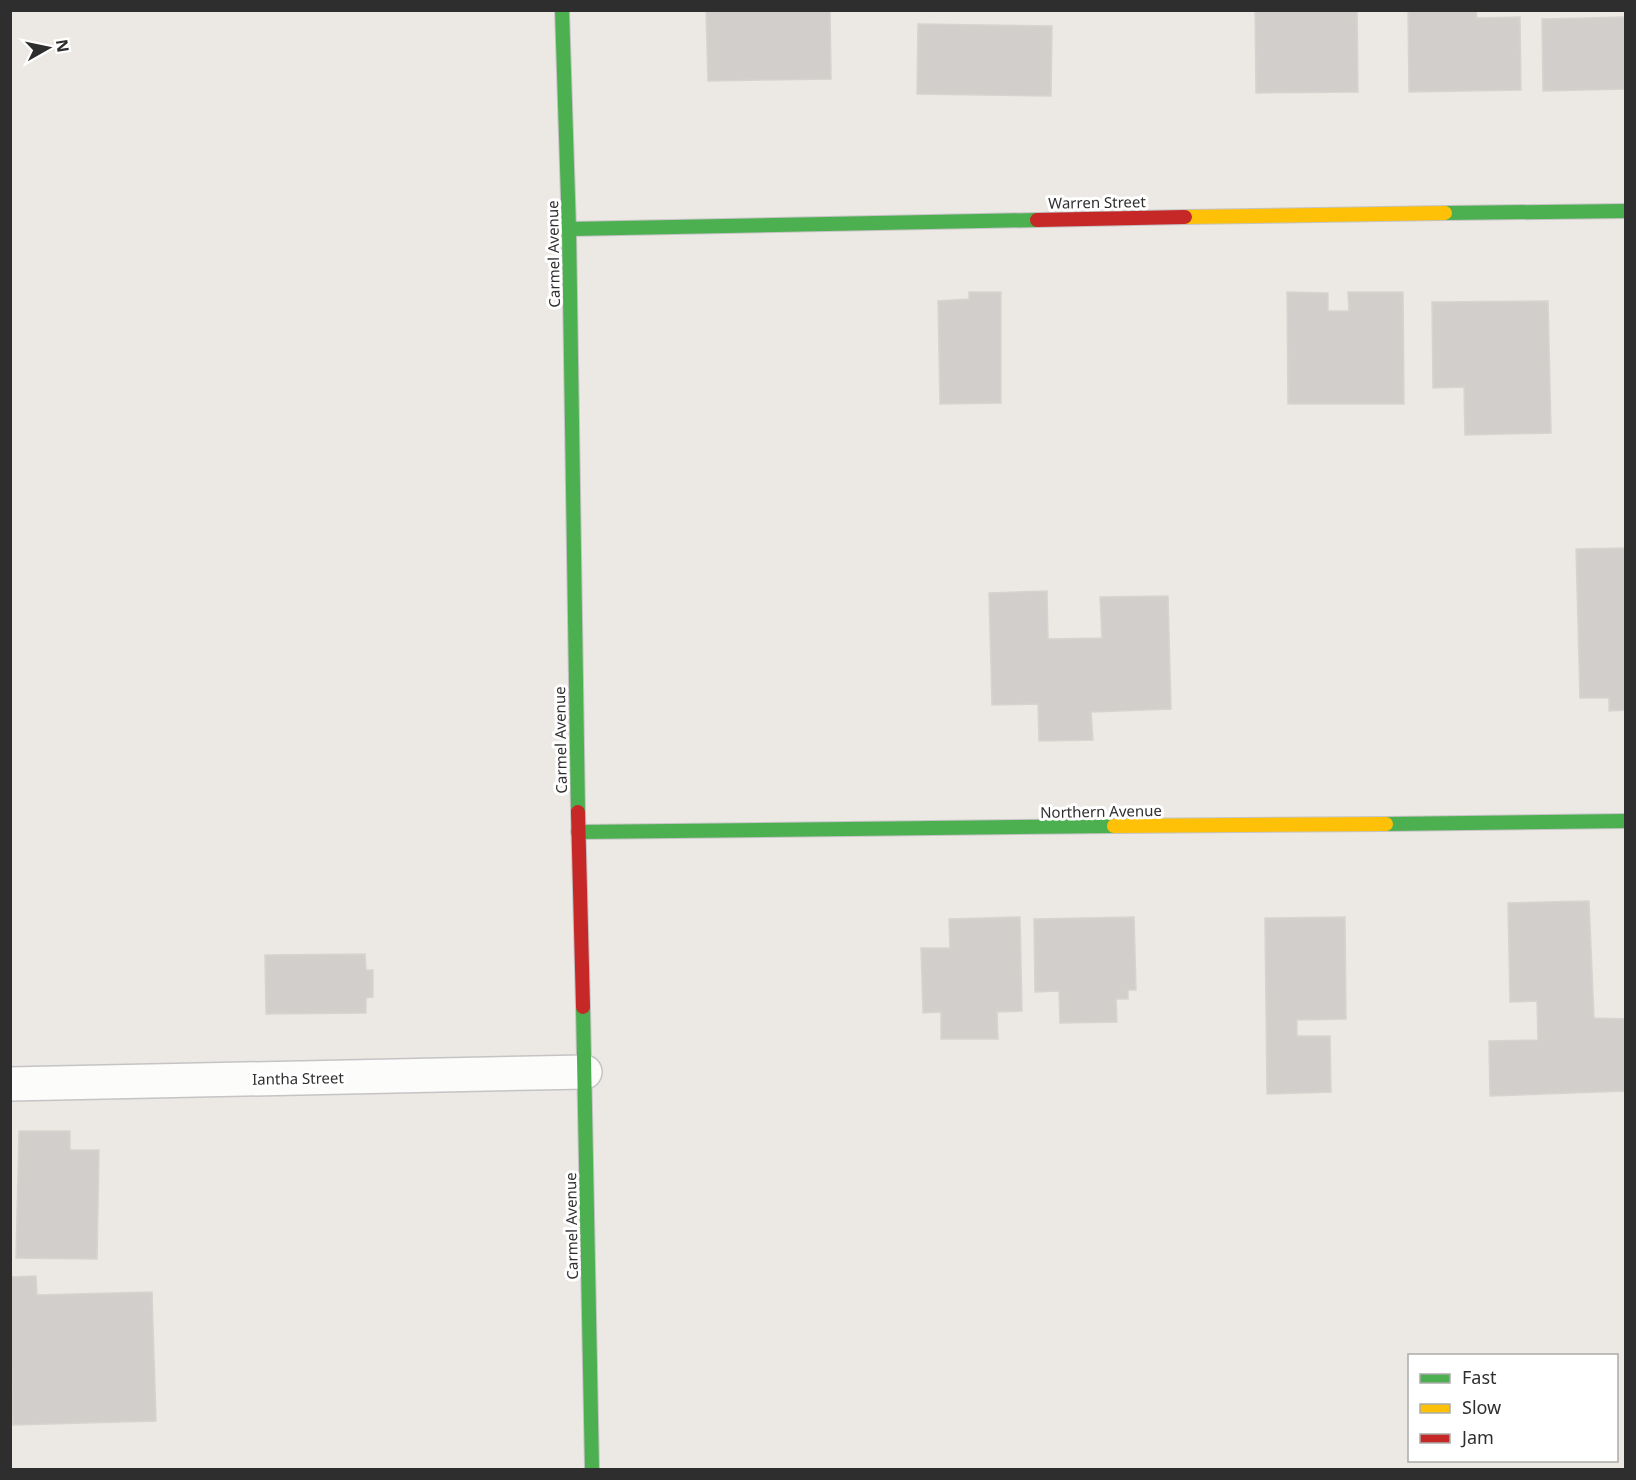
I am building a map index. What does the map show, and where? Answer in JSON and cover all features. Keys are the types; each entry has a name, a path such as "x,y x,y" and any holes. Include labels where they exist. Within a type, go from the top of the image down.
{"street":[{"name":"Carmel Avenue","path":"562,10 569,229 578,832 592,1470"},
{"name":"Warren Street","path":"569,229 1299,214 1626,211"},
{"name":"Northern Avenue","path":"578,832 1626,821"},
{"name":"Iantha Street","path":"10,1084 585,1072"}],"building":[{"path":"706,10 830,10 831,79 708,81"},
{"path":"1255,10 1357,10 1358,92 1256,93"},
{"path":"1408,10 1476,10 1477,18 1520,17 1521,90 1409,92"},
{"path":"1626,17 1626,89 1543,91 1542,19"},
{"path":"918,24 1052,26 1051,96 917,94"},
{"path":"969,292 1001,292 1001,403 940,404 938,301 969,299"},
{"path":"1287,292 1328,293 1328,311 1349,311 1348,292 1403,292 1404,404 1288,404"},
{"path":"1548,301 1551,433 1465,435 1464,387 1433,388 1432,302"},
{"path":"1626,548 1626,710 1609,711 1609,698 1580,698 1576,549"},
{"path":"1047,591 1048,639 1102,638 1100,597 1168,596 1171,709 1091,712 1093,740 1039,741 1038,704 992,705 989,593"},
{"path":"1589,901 1594,1018 1626,1019 1626,1091 1490,1096 1489,1041 1538,1040 1537,1001 1510,1002 1508,903"},
{"path":"1020,917 1022,1011 997,1012 998,1039 941,1039 941,1012 923,1013 921,948 950,948 949,919"},
{"path":"1134,917 1136,990 1128,990 1128,999 1116,999 1117,1022 1060,1023 1059,991 1035,992 1034,919"},
{"path":"1345,917 1346,1019 1297,1020 1297,1036 1330,1036 1331,1092 1267,1094 1265,918"},
{"path":"365,954 366,970 373,970 373,997 366,998 366,1013 266,1014 265,955"},
{"path":"19,1131 70,1131 70,1150 99,1150 97,1259 16,1258"},
{"path":"36,1276 37,1295 152,1292 156,1421 13,1425 10,1277"}],"traffic: fast":[{"path":"562,10 569,229 578,812"},
{"path":"1445,213 1626,211"},
{"path":"569,229 1037,220"},
{"path":"1386,824 1626,821"},
{"path":"578,832 1114,826"},
{"path":"583,1007 592,1470"}],"traffic: slow":[{"path":"1185,217 1445,213"},
{"path":"1114,826 1386,824"}],"traffic: jam":[{"path":"1037,220 1185,217"},
{"path":"578,812 583,1007"}]}
